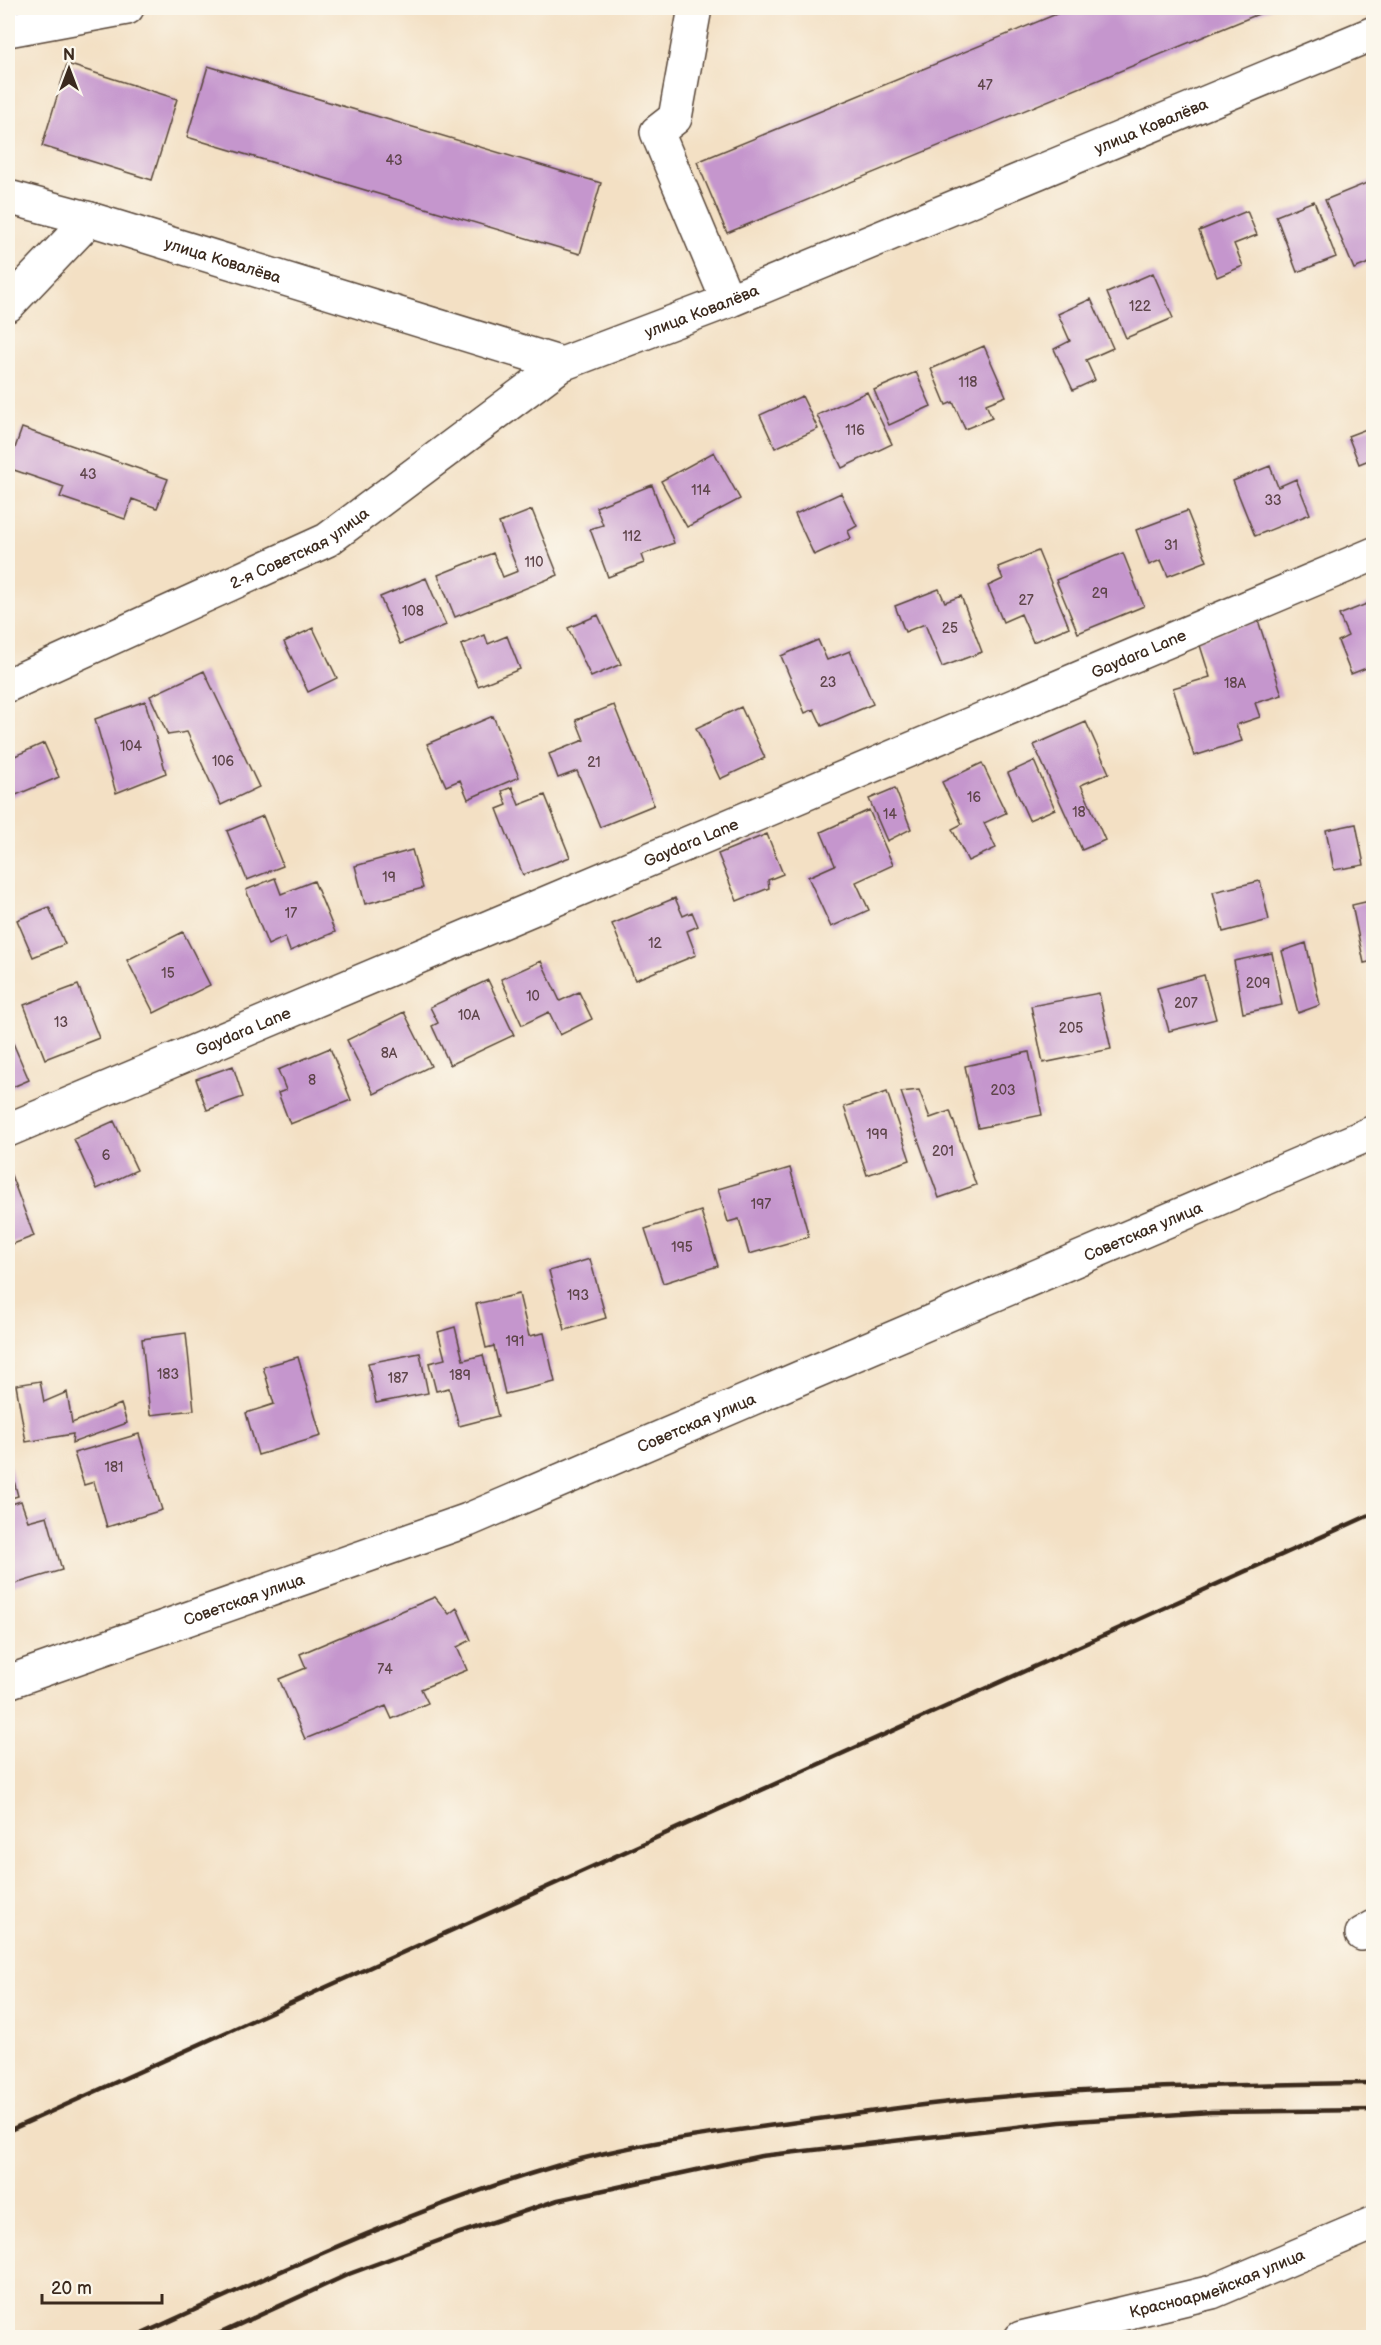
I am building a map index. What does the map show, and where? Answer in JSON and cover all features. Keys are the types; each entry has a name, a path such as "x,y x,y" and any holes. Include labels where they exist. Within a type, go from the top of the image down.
{"street":[{"path":"8,30 127,8"},
{"path":"695,8 675,118 657,132 728,301"},
{"name":"улица Ковалёва","path":"8,197 90,219 562,364 728,301 1374,33"},
{"path":"8,305 90,219"},
{"name":"2-я Советская улица","path":"8,685 327,540 562,364"},
{"name":"Gaydara Lane","path":"8,1130 1374,554"},
{"name":"Советская улица","path":"8,1682 468,1520 1374,1132"},
{"name":"Красноармейская улица","path":"1021,2337 1212,2292 1374,2223"}],"building":[{"path":"1071,8 1273,8 727,233 697,162"},
{"path":"67,64 177,99 152,180 42,146"},
{"path":"208,66 601,183 580,254 187,137"},
{"path":"1374,180 1374,261 1354,269 1325,200"},
{"path":"1314,201 1336,257 1297,272 1276,216"},
{"path":"1247,211 1257,235 1234,244 1243,266 1217,277 1199,231"},
{"path":"1153,273 1173,318 1126,338 1107,293"},
{"path":"1091,299 1113,348 1086,360 1095,380 1073,390 1054,349 1070,341 1058,314"},
{"path":"984,346 1006,396 986,404 992,418 965,429 953,402 946,405 931,369"},
{"path":"916,372 931,406 889,425 874,390"},
{"path":"867,392 892,444 842,468 817,415"},
{"path":"802,396 818,429 775,448 760,415"},
{"path":"1374,426 1374,458 1359,464 1348,436"},
{"path":"22,428 168,479 157,508 132,499 125,519 60,497 64,487 8,468"},
{"path":"714,452 740,499 687,527 661,481"},
{"path":"1270,466 1278,487 1296,479 1310,514 1255,536 1233,481"},
{"path":"652,485 674,543 641,555 644,563 608,577 590,529 603,525 596,507"},
{"path":"841,493 857,526 848,531 851,538 814,555 795,514"},
{"path":"532,510 558,575 455,617 438,575 493,553 503,577 518,571 499,523"},
{"path":"1187,511 1207,561 1168,576 1161,560 1149,565 1136,530"},
{"path":"1038,551 1069,627 1033,642 1021,614 1003,622 988,586 1003,579 998,567"},
{"path":"1123,553 1144,606 1078,633 1056,580"},
{"path":"426,578 446,625 400,644 380,597"},
{"path":"939,589 945,602 961,596 982,652 942,667 925,624 905,632 895,606"},
{"path":"1374,601 1374,665 1351,674 1338,641 1348,636 1339,615"},
{"path":"598,615 621,664 591,677 568,628"},
{"path":"1258,620 1282,695 1255,703 1260,717 1236,725 1242,741 1194,756 1173,688 1210,677 1198,639"},
{"path":"313,628 337,678 308,692 284,642"},
{"path":"485,635 488,644 507,636 520,669 478,686 461,645"},
{"path":"818,640 827,660 850,651 873,704 822,726 814,709 805,713 781,656"},
{"path":"204,671 259,787 221,805 187,732 168,735 150,696"},
{"path":"145,701 166,773 116,793 95,719"},
{"path":"614,705 654,805 600,827 577,771 558,778 549,754 584,740 576,720"},
{"path":"741,707 765,758 720,779 696,728"},
{"path":"493,716 519,777 468,799 460,780 446,786 427,744"},
{"path":"1086,722 1109,773 1081,785 1105,840 1082,850 1034,745"},
{"path":"44,743 59,777 9,798 8,759"},
{"path":"1034,761 1055,809 1029,820 1008,773"},
{"path":"982,763 1006,813 984,823 996,848 968,861 952,829 962,824 942,782"},
{"path":"512,787 519,805 545,795 570,857 523,875 497,809 507,805 502,791"},
{"path":"895,788 911,829 887,841 869,799"},
{"path":"869,810 893,865 856,882 869,910 831,927 808,877 835,865 821,832"},
{"path":"263,816 283,866 247,880 227,831"},
{"path":"1356,824 1364,865 1334,870 1326,830"},
{"path":"767,834 783,874 768,880 769,888 737,901 718,854"},
{"path":"412,850 423,888 365,904 355,866"},
{"path":"275,878 281,894 314,881 335,932 290,951 285,937 268,945 246,890"},
{"path":"1260,881 1269,920 1223,932 1213,892"},
{"path":"675,898 683,916 692,912 698,926 687,931 696,955 635,980 612,924"},
{"path":"1374,900 1374,961 1364,963 1352,905"},
{"path":"49,907 65,944 33,957 17,920"},
{"path":"183,932 210,985 154,1013 127,960"},
{"path":"1306,943 1320,1005 1298,1013 1282,951"},
{"path":"1272,953 1282,1005 1243,1013 1234,961"},
{"path":"541,961 560,1001 579,992 592,1019 560,1035 549,1012 522,1025 501,979"},
{"path":"1204,975 1216,1019 1169,1031 1157,988"},
{"path":"488,980 514,1035 450,1065 432,1026 438,1023 430,1007"},
{"path":"78,985 99,1038 45,1059 24,1005"},
{"path":"1099,993 1111,1049 1043,1063 1031,1006"},
{"path":"404,1012 431,1066 374,1094 347,1040"},
{"path":"10,1036 29,1080 8,1089 8,1037"},
{"path":"330,1048 351,1100 290,1124 278,1093 286,1090 278,1070"},
{"path":"1029,1052 1042,1115 978,1128 965,1066"},
{"path":"233,1066 243,1097 207,1110 196,1079"},
{"path":"919,1090 930,1118 950,1111 976,1185 939,1198 901,1092"},
{"path":"887,1092 910,1160 867,1175 844,1107"},
{"path":"114,1121 137,1170 97,1189 74,1139"},
{"path":"790,1168 809,1237 749,1254 739,1219 728,1222 718,1189"},
{"path":"11,1175 34,1236 8,1246 8,1176"},
{"path":"701,1211 718,1266 663,1283 645,1229"},
{"path":"590,1259 606,1318 565,1330 549,1271"},
{"path":"519,1294 529,1336 544,1333 555,1382 505,1394 494,1346 486,1348 476,1304"},
{"path":"455,1327 463,1360 483,1355 498,1416 459,1426 449,1388 436,1391 429,1363 445,1359 438,1332"},
{"path":"186,1333 194,1410 150,1415 142,1339"},
{"path":"420,1353 428,1393 376,1403 368,1363"},
{"path":"298,1357 321,1436 258,1455 246,1413 274,1404 263,1367"},
{"path":"40,1381 44,1402 67,1392 72,1423 121,1404 127,1423 72,1443 73,1434 26,1442 16,1385"},
{"path":"139,1434 162,1510 107,1527 94,1482 84,1485 74,1453"},
{"path":"8,1459 18,1496 8,1499"},
{"path":"21,1501 28,1521 47,1516 62,1570 8,1586 8,1505"},
{"path":"435,1597 449,1614 457,1608 471,1640 457,1647 467,1670 421,1689 428,1703 392,1719 386,1706 305,1739 279,1679 306,1668 300,1654"}],"railway":[{"path":"8,2131 1374,1513"},
{"path":"133,2338 342,2244 448,2202 556,2166 614,2151 731,2131 996,2097 1142,2088 1374,2083"},
{"path":"210,2338 349,2274 558,2200 761,2156 1060,2122 1211,2112 1374,2110"}]}
